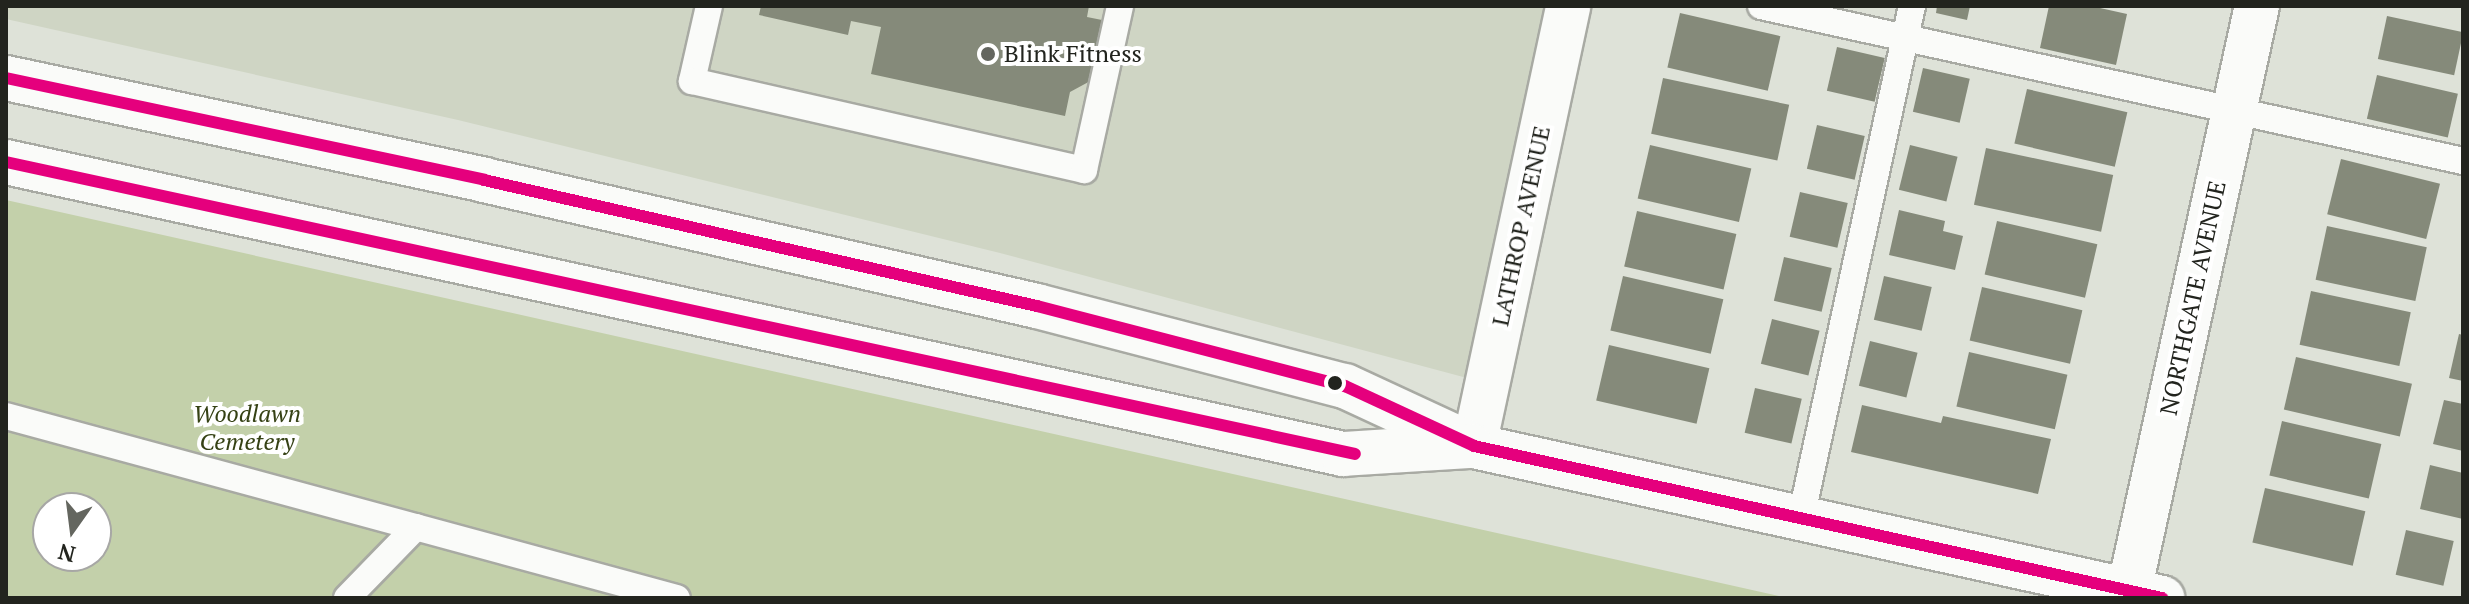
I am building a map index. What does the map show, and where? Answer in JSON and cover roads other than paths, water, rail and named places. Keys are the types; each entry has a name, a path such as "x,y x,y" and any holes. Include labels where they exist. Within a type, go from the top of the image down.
{"main road":[{"name":"LATHROP AVENUE","path":"1474,446 1568,6"},
{"name":"NORTHGATE AVENUE","path":"2146,594 2234,111 2257,6"},
{"path":"6,78 484,180 1037,306 1345,386 1474,446 2146,594"},
{"path":"6,162 1343,454 1474,446"}],"lane":[{"path":"709,6 692,81 1084,170 1120,6"},
{"path":"1761,6 2463,161"},
{"path":"1801,518 1912,6"},
{"path":"6,416 677,598"},
{"path":"347,598 416,527"}],"place":[{"name":"Blink Fitness","path":"988,54"}],"park label":[{"name":"Woodlawn Cemetery","path":"247,428"}]}
